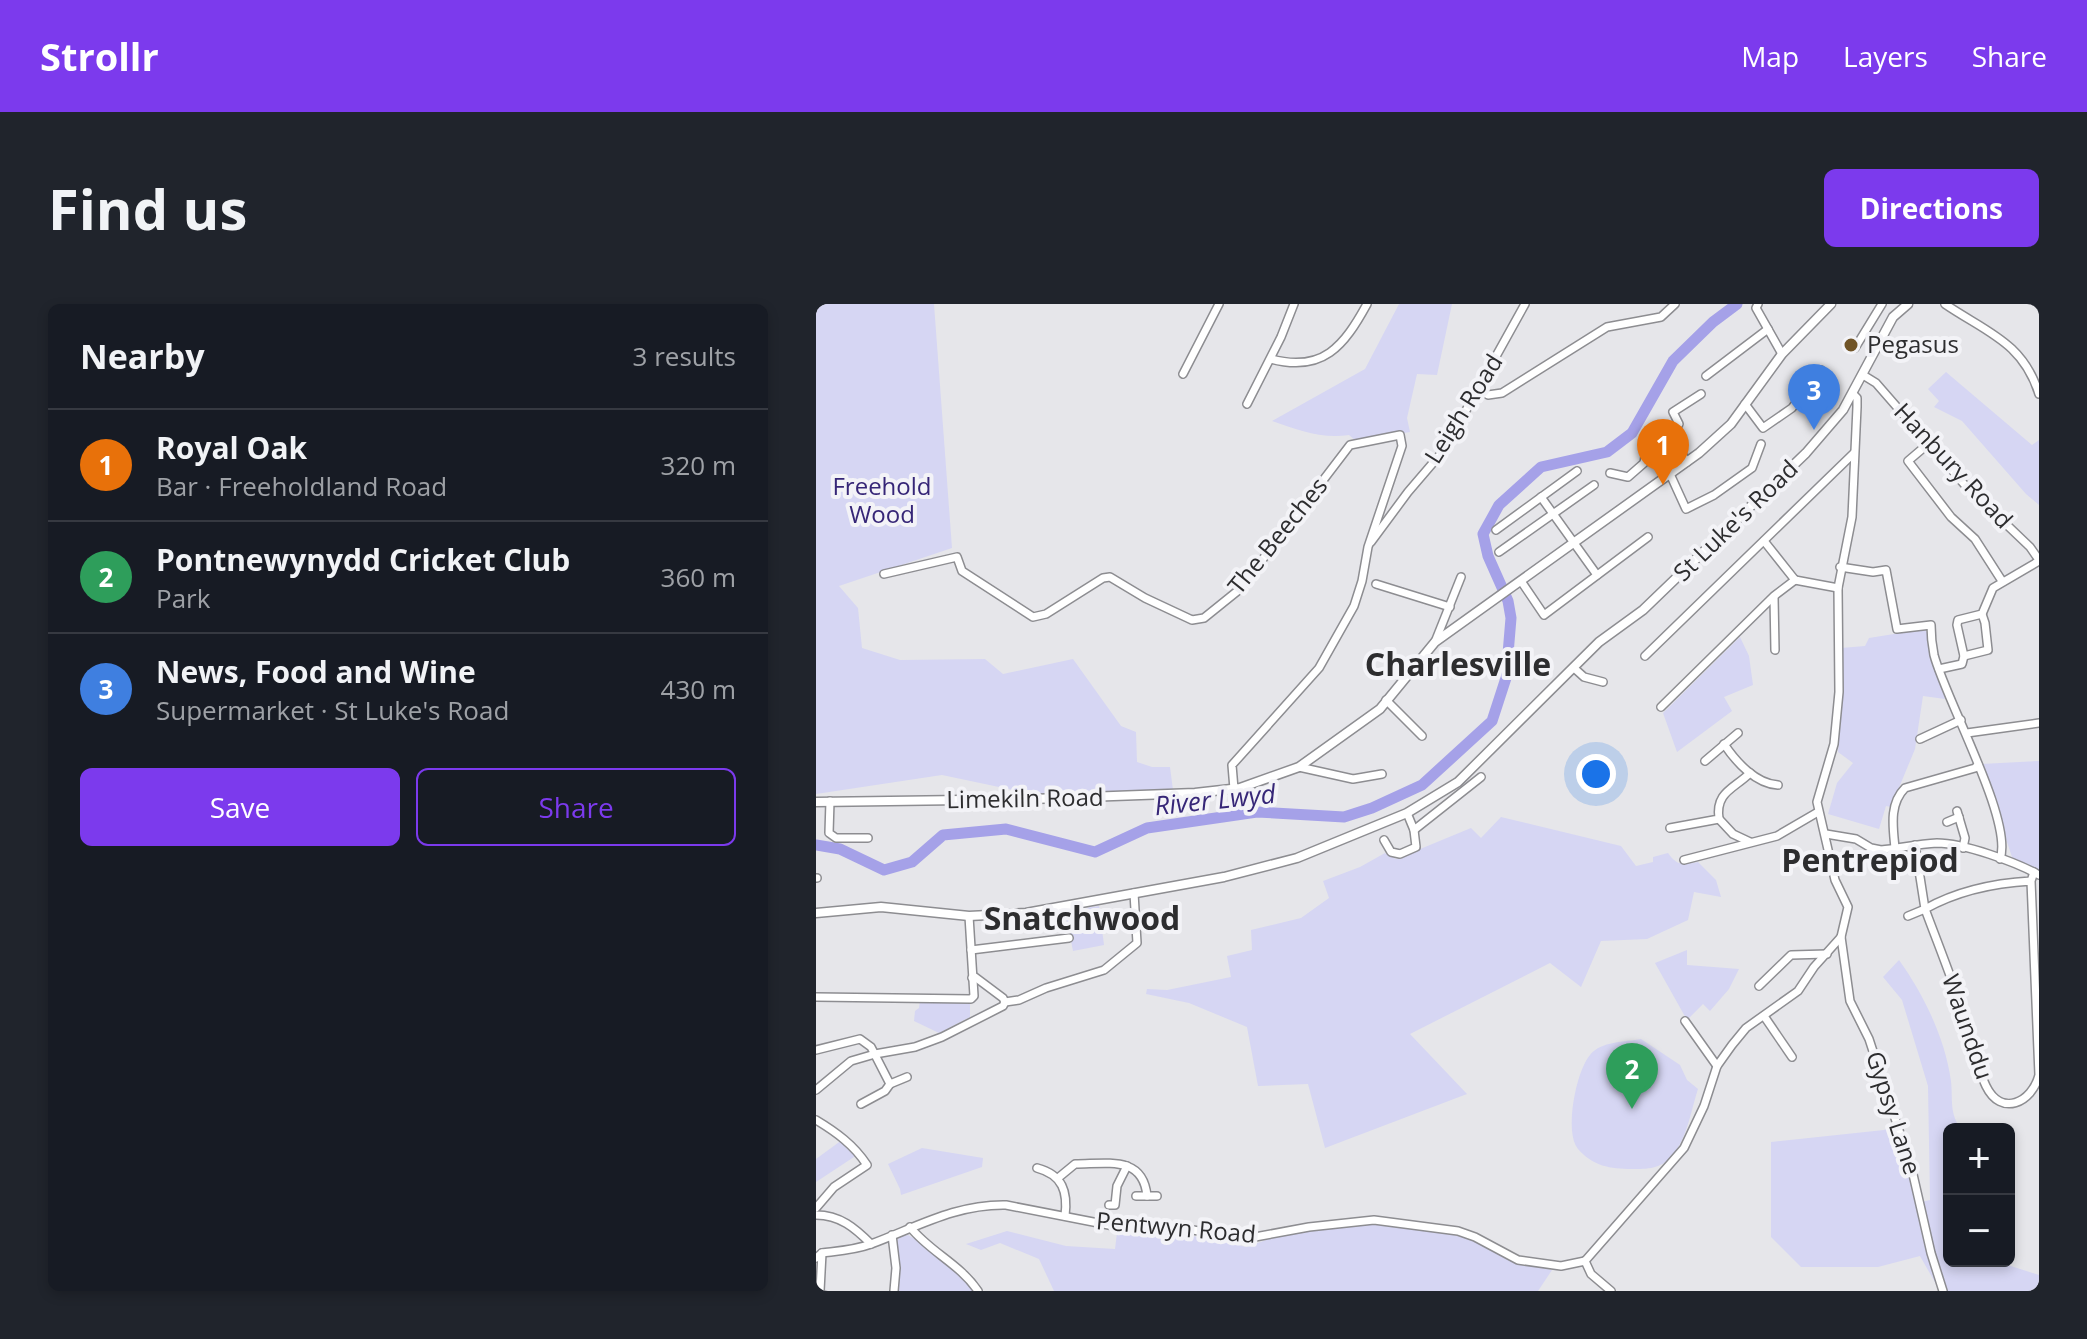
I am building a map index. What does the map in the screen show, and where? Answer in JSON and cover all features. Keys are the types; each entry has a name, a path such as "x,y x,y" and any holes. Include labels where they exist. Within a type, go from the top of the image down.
{"main road":[{"name":"Limekiln Road","path":"816,802 1140,797 1234,789 1299,767 1344,736 1386,700 1435,642 1687,462 1731,424 1782,354 1831,304"},
{"name":"St Luke's Road","path":"816,913 901,907 969,916 1026,913 1224,877 1297,858 1407,813 1458,782 1599,642 1643,610 1806,453 1843,410 1893,317 1908,304"}],"street":[{"path":"1183,374 1219,304"},
{"path":"1247,404 1271,359 1294,304"},
{"path":"1271,359 1303,363 1318,360 1350,334 1367,304"},
{"name":"Leigh Road","path":"1368,547 1408,492 1444,450 1525,304"},
{"path":"1479,390 1488,395 1502,393 1607,327 1661,317 1675,304"},
{"path":"1758,304 1756,308 1782,354"},
{"path":"1855,348 1882,304"},
{"path":"1945,304 2012,345 2026,363 2039,394"},
{"path":"1706,376 1768,329"},
{"path":"1745,404 1763,428 1792,408 1821,370"},
{"name":"Hanbury Road","path":"1863,375 1876,383 1964,484 2030,547 2039,561"},
{"path":"1610,473 1628,477 1644,463 1646,450 1671,437 1679,424 1673,412 1701,394"},
{"path":"1611,1291 1589,1272 1585,1261 1684,1148 1704,1106 1717,1066 1746,1028 1798,991 1842,935 1848,916 1848,907 1835,880 1817,802 1834,744 1839,692 1838,588 1852,517 1857,407 1857,398 1853,394"},
{"name":"The Beeches","path":"884,574 957,557 962,571 1033,617 1046,614 1103,578 1110,577 1192,620 1204,618 1240,589 1350,445 1400,435 1402,446 1368,547"},
{"path":"1671,437 1687,462"},
{"path":"1670,474 1686,509 1714,495 1752,468 1761,444"},
{"path":"1928,444 1908,461 1951,517 1975,539 2002,581"},
{"path":"1645,656 1854,453"},
{"path":"1496,530 1577,471"},
{"path":"1499,552 1594,485"},
{"path":"1541,497 1597,575"},
{"path":"1521,581 1544,615 1648,537"},
{"path":"1764,541 1795,580 1838,588"},
{"path":"1234,789 1232,765 1319,668 1354,606 1368,547"},
{"path":"1964,656 1988,650 1982,614 1993,588 2039,561"},
{"path":"1840,567 1873,572 1886,570 1897,629 1931,625 1934,655 1967,733 2003,840 2000,859"},
{"path":"1435,642 1461,577"},
{"path":"1661,707 1774,596 1795,580"},
{"path":"1376,584 1450,607"},
{"path":"1774,596 1775,650"},
{"path":"1939,669 1962,664 1964,656 1958,620 1982,614"},
{"path":"1574,668 1584,677 1603,682"},
{"path":"1386,700 1422,736"},
{"path":"1920,739 1961,720"},
{"path":"1967,733 2039,723"},
{"path":"1705,761 1738,733"},
{"path":"1724,744 1750,773 1767,784 1778,785"},
{"path":"1895,848 1894,810 1897,796 1905,788 1978,765"},
{"path":"1299,767 1358,778 1382,774"},
{"path":"1750,773 1722,794 1719,819 1733,834 1750,842"},
{"path":"1414,830 1481,777"},
{"path":"1356,790 1358,778"},
{"path":"830,801 829,833 836,838 868,838"},
{"path":"1684,860 1787,832 1818,812"},
{"path":"1384,840 1391,852 1400,854 1416,847 1414,830 1407,813"},
{"path":"1947,822 1958,814 1965,838 1963,848"},
{"path":"1670,828 1719,819"},
{"path":"1826,834 1856,839 1871,848 1941,843 2000,859 2035,876"},
{"path":"1915,845 1925,909"},
{"path":"1908,916 1944,899 2035,876"},
{"name":"Waunddu","path":"1925,909 1965,1016 1987,1087 1995,1098 2004,1103 2016,1103 2028,1098 2036,1088 2039,1075 2035,876"},
{"path":"816,1090 851,1061 915,1047 942,1037 1003,1006 1005,1002 1019,1000 1104,970 1137,943 1134,893"},
{"path":"816,997 971,999 974,996 969,916"},
{"name":"Gypsy Lane","path":"1842,935 1850,1001 1869,1039 1908,1158 1943,1291"},
{"path":"971,950 1069,938"},
{"path":"1759,986 1791,955 1827,954"},
{"path":"972,978 975,977 1005,1002"},
{"path":"1764,1016 1792,1057"},
{"path":"1685,1021 1717,1066"},
{"path":"816,1050 860,1039 875,1054 890,1084"},
{"path":"861,1104 885,1091 890,1084 907,1077"},
{"path":"816,1120 843,1138 867,1165 834,1187 816,1208"},
{"path":"1058,1178 1075,1164 1127,1166 1141,1176 1147,1196"},
{"path":"1109,1205 1115,1205 1117,1186 1127,1166"},
{"path":"1037,1168 1058,1178 1066,1192 1065,1216"},
{"path":"1136,1196 1157,1196"},
{"name":"Pentwyn Road","path":"819,1255 871,1244 950,1211 987,1204 1124,1228 1176,1227 1244,1239 1309,1227 1374,1220 1458,1231 1518,1260 1561,1266 1585,1261"},
{"path":"816,1215 834,1216 871,1244"},
{"path":"910,1227 921,1240 967,1275 978,1291"},
{"path":"892,1235 896,1268 894,1291"},
{"path":"819,1255 820,1291"}],"green space":[{"name":"Freehold Wood","path":"816,304 934,304 952,548 839,586 858,608 862,648 900,660 985,659 1003,674 1073,659 1121,726 1136,732 1137,762 1152,767 1170,767 1173,790 1037,795 942,775 816,794"},
{"path":"1399,304 1452,304 1437,375 1417,374 1407,418 1410,432 1356,441 1349,435 1319,435 1272,421 1365,369"},
{"path":"1946,372 2032,445 2039,440 2039,505 1962,421 1934,407 1939,401 1928,389"},
{"path":"1925,629 1945,699 1923,696 1915,749 1891,807 1886,806 1879,829 1828,814 1837,783 1853,763 1838,752 1843,691 1841,648 1865,646 1869,638"},
{"path":"1740,637 1749,656 1753,685 1724,697 1732,711 1677,752 1663,713"},
{"path":"2039,761 2039,872 2013,860 1981,764"},
{"path":"1501,817 1621,846 1636,866 1653,862 1653,857 1668,853 1681,864 1698,862 1716,880 1721,897 1694,892 1688,920 1647,939 1601,941 1581,987 1550,963 1410,1034 1467,1094 1325,1148 1308,1084 1258,1086 1247,1027 1189,1003 1146,994 1147,989 1167,990 1231,977 1227,956 1252,950 1251,930 1301,918 1329,898 1323,881 1360,867 1385,853 1396,859 1471,828 1481,838"},
{"path":"1099,906 1104,945 1073,951 1065,911"},
{"path":"1687,950 1687,965 1739,969 1729,989 1710,1011 1703,1004 1687,1020 1655,963"},
{"path":"1899,960 1925,1002 1939,1033 1948,1065 1957,1123 1943,1123 1943,1267 2014,1267 2039,1275 2039,1291 1940,1291 1920,1256 1878,1267 1801,1267 1771,1237 1771,1142 1884,1130 1897,1123 1921,1202 1930,1200 1928,1086 1902,1000 1883,977"},
{"path":"970,1000 970,1017 939,1033 914,1021 920,1001"},
{"path":"1641,1039 1680,1065 1687,1080 1698,1089 1688,1124 1676,1150 1663,1164 1638,1169 1602,1165 1584,1155 1574,1141 1572,1116 1580,1074 1590,1055 1600,1047"},
{"path":"842,1140 857,1155 816,1182 816,1159"},
{"path":"922,1148 983,1158 982,1167 901,1195 888,1164"},
{"path":"1373,1223 1440,1231 1475,1241 1518,1263 1552,1270 1538,1291 1054,1291 1039,1259 1000,1243 981,1250 966,1244 1007,1231 1066,1246 1115,1249 1117,1233 1176,1234 1246,1247 1284,1234"},
{"path":"908,1235 956,1267 974,1291 897,1291 895,1243 900,1237"}],"waterway":[{"name":"River Lwyd","path":"816,845 840,849 884,870 912,862 943,835 1006,829 1095,852 1147,828 1257,812 1344,817 1422,785 1492,721 1506,678 1511,618 1508,601 1488,556 1483,534 1499,505 1541,467 1607,452 1632,433 1673,361 1713,322 1737,304"}],"place":[{"name":"Pegasus","path":"1851,345"},
{"name":"News, Food and Wine","path":"1814,430"},
{"name":"Royal Oak","path":"1663,485"},
{"name":"Pontnewynydd Cricket Club","path":"1632,1109"}],"district":[{"name":"Charlesville","path":"1458,665"},
{"name":"Pentrepiod","path":"1870,861"},
{"name":"Snatchwood","path":"1082,919"}]}
